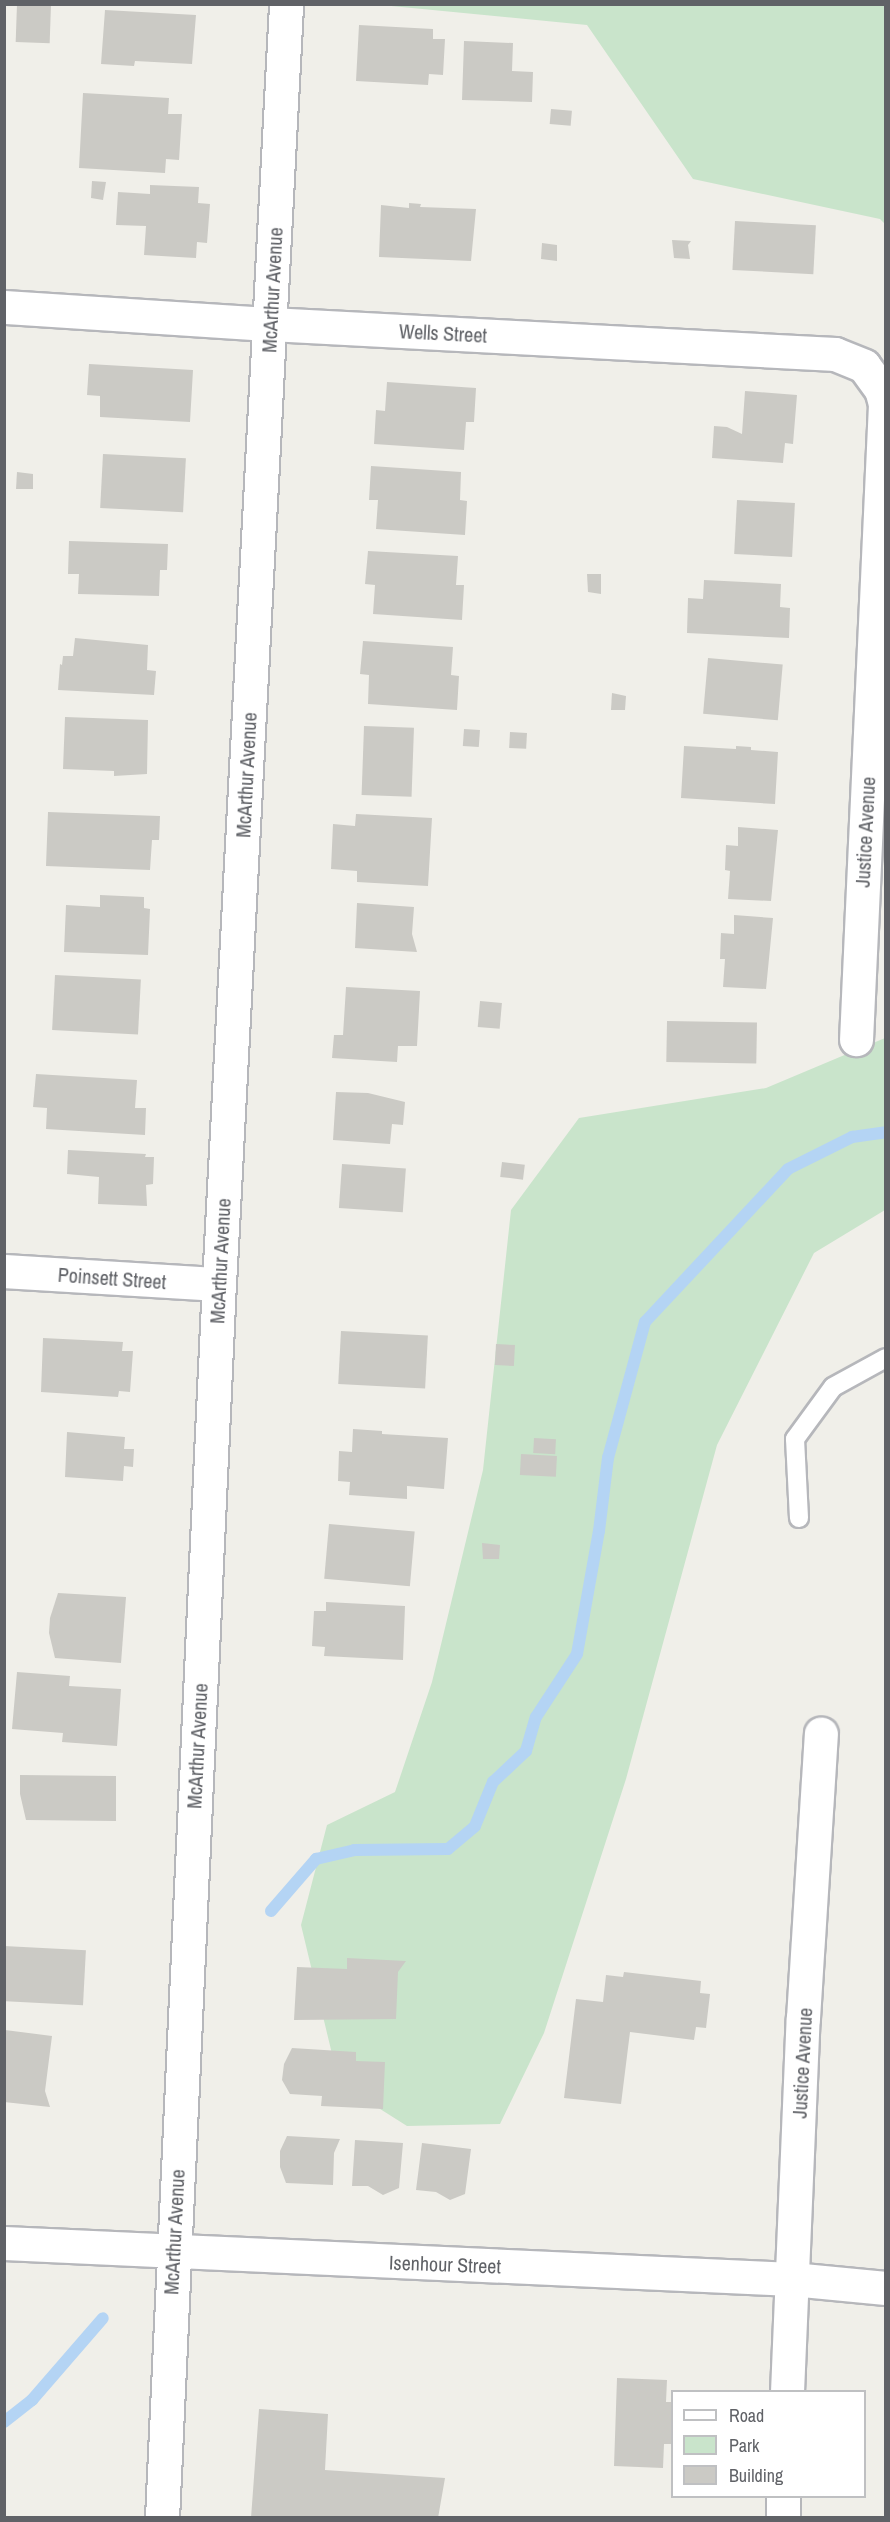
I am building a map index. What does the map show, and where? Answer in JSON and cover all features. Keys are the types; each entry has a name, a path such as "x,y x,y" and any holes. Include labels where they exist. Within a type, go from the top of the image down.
{"street":[{"name":"McArthur Avenue","path":"162,2517 219,1284 286,4"},
{"name":"Wells Street","path":"4,307 270,324 835,354 864,366 875,377"},
{"name":"Justice Avenue","path":"856,1039 885,404 875,377"},
{"name":"Poinsett Street","path":"4,1271 219,1284"},
{"name":"Justice Avenue","path":"787,2390 803,2018 821,1734"},
{"name":"Isenhour Street","path":"4,2243 792,2279 885,2288"},
{"path":"783,2498 783,2517"}],"lane":[{"path":"799,1518 795,1439 833,1387 885,1358"}],"green space":[{"path":"381,5 885,5 885,224 880,219 693,179 587,25"},
{"path":"885,1038 885,1210 814,1253 717,1445 626,1779 544,2033 500,2124 407,2126 339,2083 301,1925 327,1825 395,1792 432,1682 483,1470 511,1210 579,1118 766,1088"}],"building":[{"path":"17,4 51,5 50,43 16,42"},
{"path":"105,10 196,15 192,64 135,61 134,66 101,64"},
{"path":"359,25 433,29 433,39 445,39 443,75 429,74 428,85 356,81"},
{"path":"464,41 513,43 512,71 533,72 532,102 462,100"},
{"path":"83,93 169,98 168,114 182,114 179,160 166,159 165,173 79,168"},
{"path":"551,109 572,111 571,126 550,124"},
{"path":"92,181 106,182 103,200 91,198"},
{"path":"150,185 199,187 198,203 210,204 207,243 197,242 196,258 144,255 146,226 116,225 118,192 150,194"},
{"path":"409,203 421,204 420,207 476,209 471,261 379,257 381,205 409,208"},
{"path":"735,221 816,225 813,274 732,270"},
{"path":"672,240 691,241 688,245 690,259 674,258"},
{"path":"542,243 557,245 557,261 541,259"},
{"path":"89,364 193,370 190,422 100,417 100,396 87,395"},
{"path":"387,382 476,388 474,422 466,422 464,450 374,444 376,410 385,411"},
{"path":"745,391 797,395 793,444 785,443 783,463 712,458 714,426 727,427 742,434"},
{"path":"103,454 186,458 183,512 100,508"},
{"path":"371,466 461,472 460,500 467,501 465,535 376,529 378,500 369,500"},
{"path":"17,472 33,474 33,489 16,489"},
{"path":"737,500 795,503 792,557 734,554"},
{"path":"69,541 168,544 167,570 160,570 159,596 78,594 79,574 68,574"},
{"path":"368,551 458,556 456,585 464,585 462,620 373,614 375,585 365,584"},
{"path":"587,574 601,574 601,594 588,592"},
{"path":"704,580 781,584 780,607 790,608 789,638 687,633 688,598 703,599"},
{"path":"75,638 148,645 147,670 156,671 154,695 58,690 60,664 62,665 63,656 73,656"},
{"path":"363,641 453,647 451,675 459,676 457,710 368,704 369,675 360,674"},
{"path":"708,658 783,665 778,720 703,714"},
{"path":"612,693 626,696 625,710 611,710"},
{"path":"65,717 148,720 147,774 114,776 114,771 63,769"},
{"path":"364,726 414,728 412,797 362,795"},
{"path":"464,729 480,730 479,747 463,746"},
{"path":"510,732 527,733 526,749 509,748"},
{"path":"684,746 736,749 736,746 751,747 751,750 778,752 775,804 681,798"},
{"path":"48,812 160,816 159,840 152,840 150,870 46,866"},
{"path":"356,814 432,818 428,886 357,882 357,871 331,869 333,824 355,826"},
{"path":"738,827 778,830 771,901 728,899 730,871 725,870 726,845 738,846"},
{"path":"100,895 144,897 144,908 150,909 148,955 64,952 66,905 100,907"},
{"path":"357,903 414,907 412,934 417,952 355,948"},
{"path":"734,915 773,918 766,989 723,987 725,959 720,959 721,933 734,934"},
{"path":"55,975 141,980 138,1034 52,1030"},
{"path":"346,987 420,991 417,1046 398,1046 397,1062 332,1058 334,1035 343,1035"},
{"path":"480,1001 502,1003 500,1029 478,1027"},
{"path":"667,1021 757,1023 756,1064 666,1062"},
{"path":"36,1074 137,1080 135,1108 146,1108 145,1135 46,1129 47,1108 33,1107"},
{"path":"336,1092 368,1093 405,1102 403,1125 392,1124 390,1144 333,1140"},
{"path":"68,1150 146,1154 145,1157 154,1157 153,1184 146,1185 147,1206 98,1204 99,1177 67,1174"},
{"path":"502,1162 525,1165 523,1180 500,1177"},
{"path":"342,1164 406,1168 403,1212 339,1208"},
{"path":"341,1331 428,1336 425,1388 338,1384"},
{"path":"43,1338 123,1342 122,1351 133,1351 130,1392 119,1391 118,1397 41,1392"},
{"path":"496,1344 515,1345 514,1366 495,1365"},
{"path":"353,1429 382,1431 382,1434 448,1438 444,1489 407,1486 407,1499 349,1495 350,1482 338,1481 339,1451 352,1452"},
{"path":"67,1432 125,1437 124,1449 134,1449 133,1467 124,1466 123,1481 65,1477"},
{"path":"534,1438 556,1439 555,1454 533,1453"},
{"path":"521,1454 557,1456 556,1477 520,1475"},
{"path":"329,1524 415,1531 410,1586 324,1579"},
{"path":"482,1543 500,1545 499,1559 483,1559"},
{"path":"58,1593 126,1597 121,1663 55,1658 49,1633 50,1618"},
{"path":"326,1602 405,1606 403,1660 324,1656 325,1647 312,1646 314,1611 326,1611"},
{"path":"17,1672 70,1676 69,1686 121,1689 117,1746 62,1742 63,1733 12,1729"},
{"path":"20,1775 116,1776 116,1821 26,1820 20,1794"},
{"path":"4,1946 86,1950 83,2005 4,2001"},
{"path":"347,1958 406,1961 398,1972 396,2019 294,2020 297,1967 347,1969"},
{"path":"624,1972 701,1981 700,1993 710,1994 706,2028 696,2027 694,2040 630,2032 621,2104 564,2098 576,1999 603,2002 606,1975 623,1977"},
{"path":"5,2030 52,2036 45,2091 50,2107 4,2102"},
{"path":"292,2048 356,2052 356,2061 385,2062 383,2109 321,2106 322,2096 290,2094 282,2080 284,2064"},
{"path":"287,2136 340,2139 334,2153 333,2185 286,2183 280,2167 280,2151"},
{"path":"355,2140 403,2143 399,2188 383,2195 368,2186 352,2186"},
{"path":"422,2143 471,2149 465,2194 450,2200 436,2192 416,2190"},
{"path":"617,2378 667,2380 666,2402 671,2402 671,2444 664,2444 663,2468 614,2466"},
{"path":"259,2409 328,2414 325,2470 445,2478 438,2518 251,2518"}],"waterway":[{"path":"271,1911 316,1859 354,1850 448,1849 475,1826 493,1782 526,1751 536,1717 577,1654 599,1531 608,1458 645,1322 788,1169 852,1137 886,1132"},
{"path":"4,2422 32,2400 103,2318"}]}
